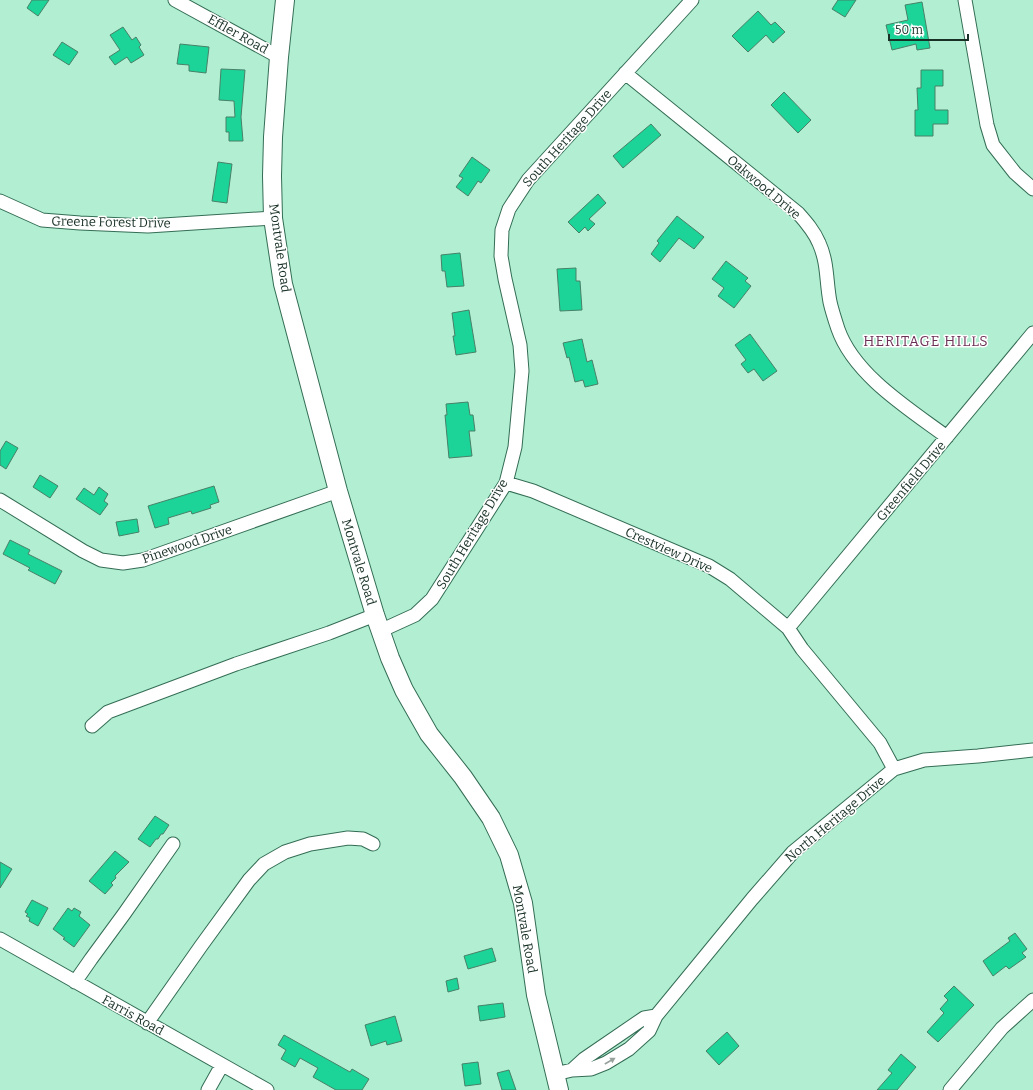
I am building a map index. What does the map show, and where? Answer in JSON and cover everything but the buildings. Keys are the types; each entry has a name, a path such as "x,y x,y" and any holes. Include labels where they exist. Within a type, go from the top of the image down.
{"main road":[{"name":"Montvale Road","path":"285,0 279,57 272,168 273,218 283,284 338,492 377,623 390,658 404,690 429,734 463,777 491,818 509,855 523,902 536,995 557,1082"}],"street":[{"name":"Effler Road","path":"175,0 279,57"},
{"name":"South Heritage Drive","path":"92,726 108,712 236,664 328,633 415,615 432,599 506,483 515,447 522,371 520,345 501,256 502,230 509,209 528,180 692,0"},
{"path":"965,0 987,125 994,145 1015,173 1033,189"},
{"name":"Oakwood Drive","path":"626,73 798,213 806,222 824,255 830,302 838,330 846,348 864,370 888,393 947,437"},
{"name":"Greene Forest Drive","path":"0,201 42,220 80,223 148,226 273,218"},
{"name":"Greenfield Drive","path":"788,628 1033,333"},
{"name":"Crestview Drive","path":"506,483 533,491 709,566 730,579 788,628 802,649 880,743 894,769"},
{"name":"Pinewood Drive","path":"0,500 83,551 101,560 123,563 143,560 338,492"},
{"name":"North Heritage Drive","path":"557,1082 584,1059 644,1018 656,1016 752,899 793,852 894,769 924,760 1033,750"},
{"path":"147,1023 249,880 264,864 285,852 310,844 348,838 364,839 372,844"},
{"path":"75,982 173,844"},
{"name":"Farris Road","path":"0,940 267,1090"},
{"path":"950,1090 1002,1028 1033,1000"},
{"path":"208,1090 222,1065"}],"district":[{"name":"HERITAGE HILLS","path":"926,341"}]}
